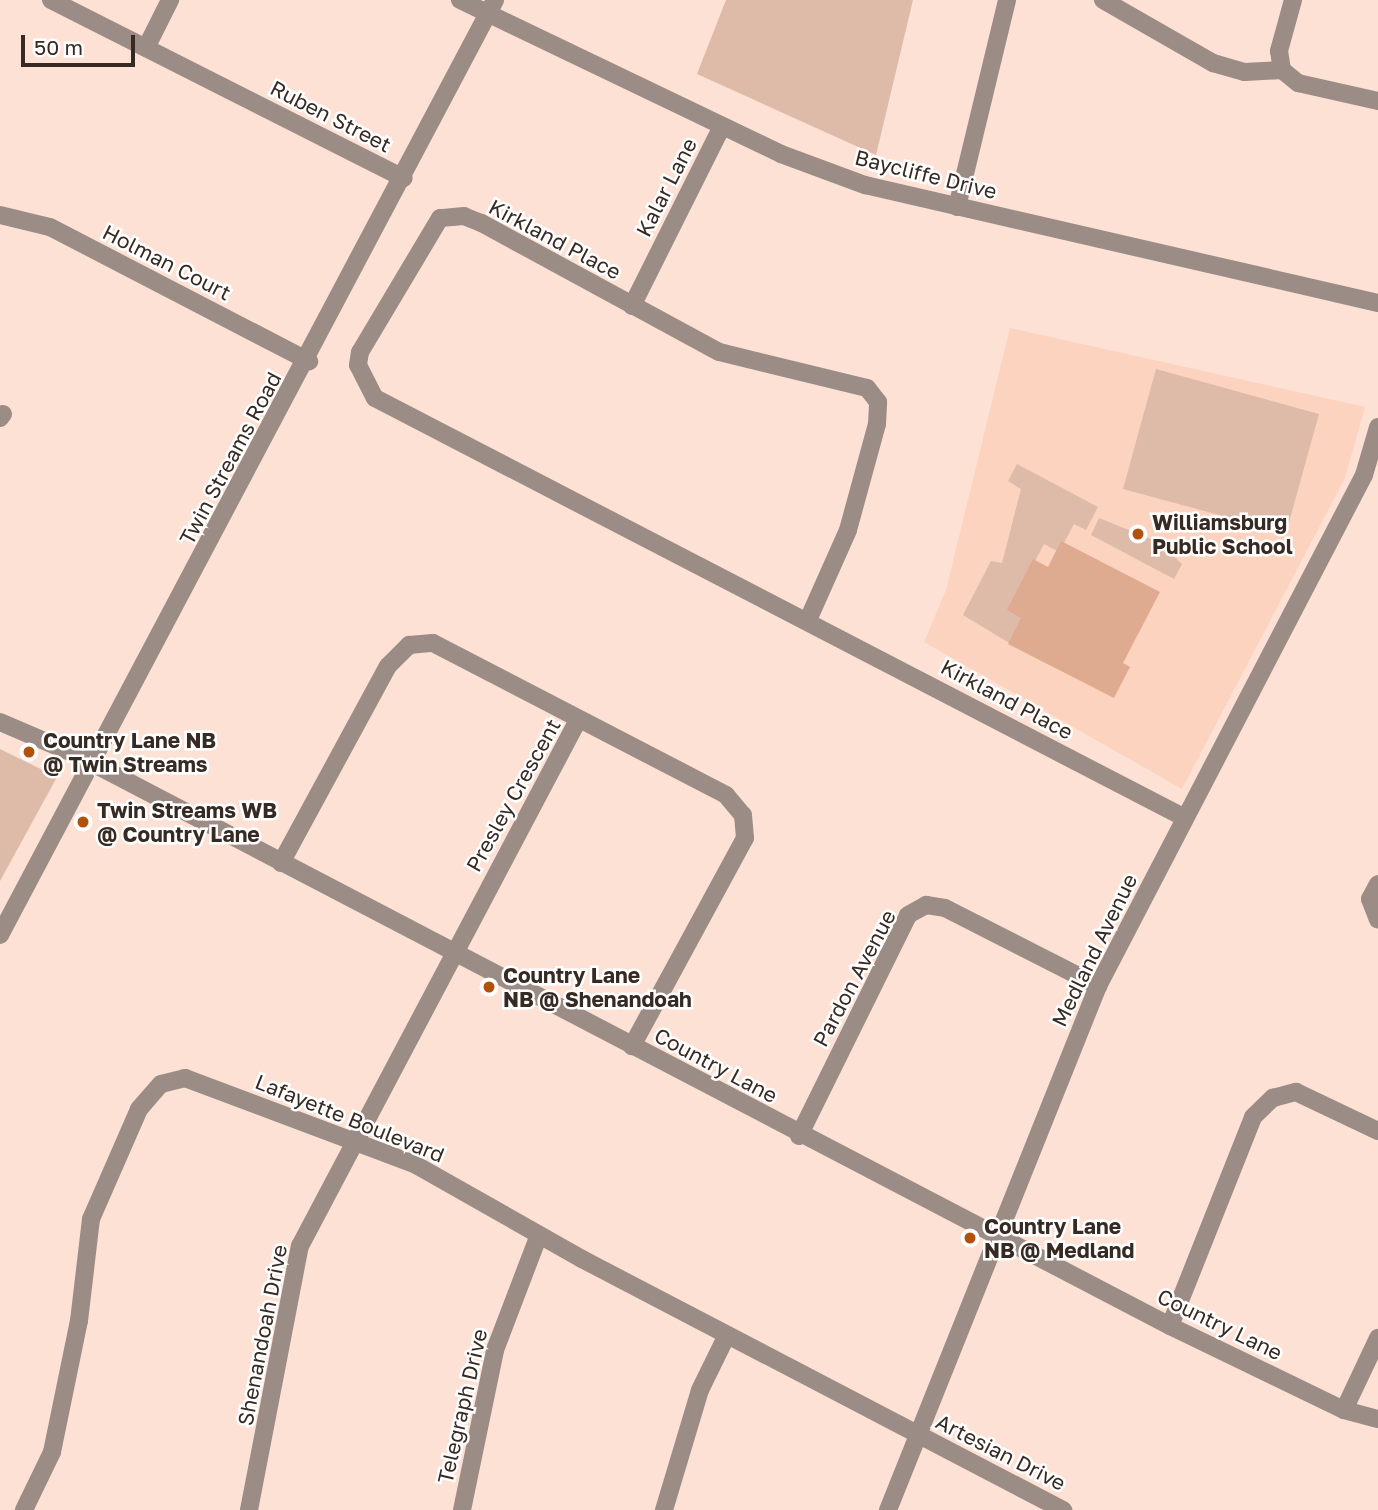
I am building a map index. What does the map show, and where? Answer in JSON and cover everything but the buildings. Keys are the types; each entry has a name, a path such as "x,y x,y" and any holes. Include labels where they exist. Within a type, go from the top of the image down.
{"street":[{"name":"Ruben Street","path":"51,0 404,178"},
{"path":"146,48 170,0"},
{"name":"Baycliffe Drive","path":"460,0 493,7 722,126 865,185 1378,303"},
{"path":"957,207 1007,0"},
{"path":"1103,0 1213,63 1245,72 1282,70"},
{"path":"1293,0 1279,51 1282,70 1298,83 1378,101"},
{"name":"Twin Streams Road","path":"0,934 309,360 493,7"},
{"name":"Kalar Lane","path":"632,306 722,126"},
{"name":"Holman Court","path":"0,215 50,227 309,360"},
{"name":"Kirkland Place","path":"808,620 848,530 878,402 867,388 719,352 481,223 450,215 428,230 358,365 366,389 414,421 808,620 1185,818"},
{"name":"Medland Avenue","path":"888,1510 1098,986 1364,475 1378,427"},
{"path":"281,863 388,666 409,645 433,643 577,722"},
{"name":"Country Lane","path":"0,722 91,765 281,863 799,1136 1170,1326 1343,1410 1378,1419"},
{"name":"Presley Crescent","path":"454,953 577,722 726,795 743,815 745,838 632,1046"},
{"path":"1378,884 1370,899 1378,920"},
{"name":"Pardon Avenue","path":"799,1136 908,915 926,905 945,908 1098,986"},
{"name":"Shenandoah Drive","path":"249,1510 300,1246 350,1141 454,953"},
{"name":"Lafayette Boulevard","path":"24,1510 52,1452 79,1321 91,1219 139,1109 161,1084 185,1078 416,1165 538,1235 918,1434"},
{"path":"1170,1326 1253,1117 1272,1098 1296,1092 1378,1132"},
{"name":"Telegraph Drive","path":"462,1510 495,1350 538,1235"},
{"path":"664,1510 701,1390 727,1335"},
{"path":"1343,1410 1378,1338"},
{"name":"Artesian Drive","path":"918,1434 1063,1510"}],"shaded area":[{"path":"726,0 913,0 876,155 697,74"},
{"name":"Williamsburg Public School","path":"1010,328 1365,407 1345,478 1182,789 924,642 946,590"},
{"path":"1156,369 1319,414 1286,533 1123,489"},
{"path":"1017,464 1098,507 1086,530 1074,524 1059,552 1044,544 1012,604 1027,614 1011,644 963,615 991,561 1002,563 1021,489 1008,481"},
{"path":"1099,518 1158,542 1182,564 1174,579 1091,535"},
{"path":"0,749 57,777 0,881"}],"place":[{"name":"Williamsburg Public School","path":"1138,534"},
{"name":"Country Lane NB @ Twin Streams","path":"29,752"},
{"name":"Twin Streams WB @ Country Lane","path":"83,822"},
{"name":"Country Lane NB @ Shenandoah","path":"489,987"},
{"name":"Country Lane NB @ Medland","path":"970,1238"}]}
